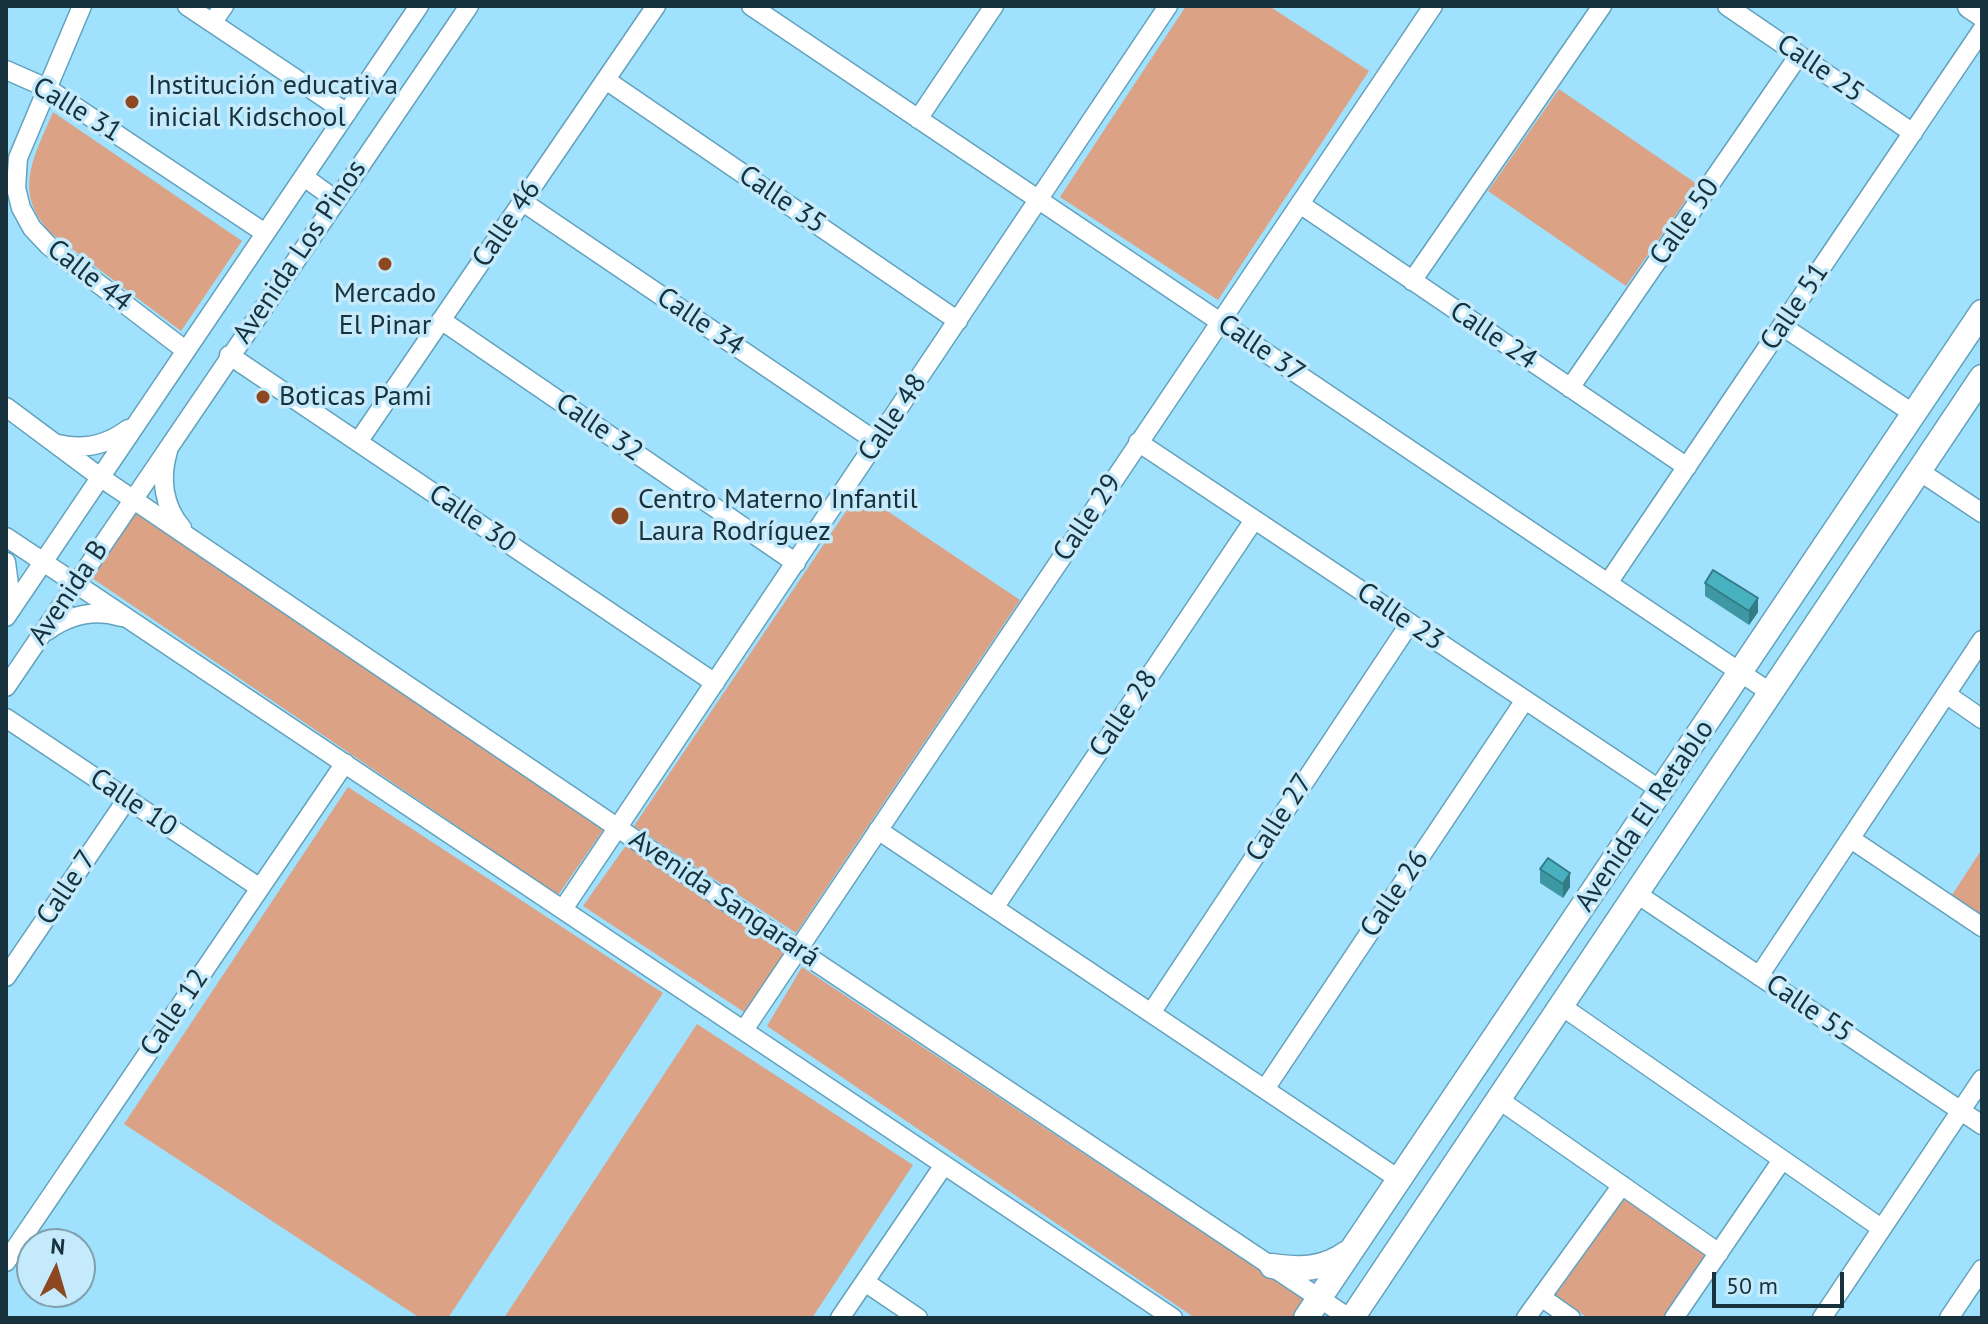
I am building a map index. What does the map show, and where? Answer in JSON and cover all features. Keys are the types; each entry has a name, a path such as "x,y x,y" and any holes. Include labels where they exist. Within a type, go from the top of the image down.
{"main road":[{"path":"1970,6 1982,14"},
{"name":"Avenida El Retablo","path":"1312,1308 1982,312"},
{"name":"Avenida El Retablo","path":"1350,1318 1982,377"},
{"path":"1272,1266 1320,1267 1334,1263 1352,1250"}],"street":[{"name":"Calle 44","path":"82,6 18,158 16,188 21,208 32,228 49,246 185,350"},
{"path":"187,6 347,113"},
{"path":"212,23 224,6"},
{"name":"Avenida Los Pinos","path":"100,477 419,6"},
{"name":"Avenida Los Pinos","path":"132,498 469,6"},
{"name":"Calle 46","path":"358,442 656,6"},
{"name":"Calle 37","path":"751,6 1771,693"},
{"path":"918,119 994,6"},
{"name":"Calle 48","path":"563,909 1168,6"},
{"name":"Calle 29","path":"744,1030 1433,6"},
{"path":"1412,281 1602,6"},
{"name":"Calle 25","path":"1727,6 1913,133"},
{"name":"Calle 51","path":"1608,583 1982,30"},
{"name":"Calle 50","path":"1570,388 1799,55"},
{"name":"Calle 31","path":"6,70 47,88 265,233"},
{"name":"Calle 35","path":"606,80 958,321"},
{"path":"304,177 336,200"},
{"name":"Calle 34","path":"523,202 877,442"},
{"name":"Calle 24","path":"1300,204 1687,467"},
{"name":"Calle 32","path":"441,320 796,563"},
{"path":"1782,326 1914,414"},
{"name":"Calle 30","path":"229,355 715,683"},
{"name":"Avenida Sangarará","path":"6,407 100,477 798,950 1272,1266 1312,1308 1350,1318"},
{"path":"54,443 73,447 98,444 121,434 141,415"},
{"path":"174,436 165,462 166,500 177,522 196,541"},
{"name":"Calle 23","path":"1138,442 1662,791"},
{"path":"1919,471 1982,513"},
{"name":"Avenida B","path":"6,617 100,477"},
{"name":"Avenida B","path":"6,687 132,498"},
{"name":"Calle 28","path":"994,908 1254,520"},
{"path":"6,537 1173,1318"},
{"path":"6,562 9,585 6,605"},
{"path":"34,644 55,625 90,613 116,615 141,626"},
{"name":"Calle 27","path":"1151,1013 1410,623"},
{"path":"1759,976 1982,640"},
{"path":"1946,694 1982,719"},
{"name":"Calle 26","path":"1265,1089 1525,700"},
{"name":"Calle 10","path":"6,718 260,888"},
{"name":"Calle 12","path":"6,1262 345,763"},
{"name":"Calle 7","path":"6,977 127,799"},
{"path":"878,830 1400,1180"},
{"path":"1851,839 1982,927"},
{"name":"Calle 55","path":"1637,894 1982,1125"},
{"path":"1560,1005 1881,1228"},
{"path":"1822,1318 1982,1079"},
{"path":"1498,1099 1719,1253"},
{"path":"1674,1318 1782,1160"},
{"path":"840,1318 944,1165"},
{"path":"1526,1318 1622,1185"},
{"path":"1949,1318 1982,1269"},
{"path":"865,1282 918,1318"},
{"path":"1541,1297 1571,1318"}],"shaded area":[{"path":"1186,6 1269,6 1369,71 1218,300 1060,197"},
{"path":"1559,89 1697,184 1626,286 1488,191"},
{"path":"53,112 242,241 181,331 51,233 39,218 29,189 30,174"},
{"path":"859,492 1020,600 796,933 634,826"},
{"path":"137,512 606,826 558,895 92,578"},
{"path":"348,787 663,993 448,1318 420,1318 124,1124"},
{"path":"627,844 787,951 744,1012 583,906"},
{"path":"1982,849 1982,915 1952,895"},
{"path":"802,967 1306,1301 1295,1318 1195,1318 767,1026"},
{"path":"697,1024 913,1165 812,1318 504,1318"},
{"path":"1623,1196 1709,1257 1666,1318 1588,1318 1553,1294"}],"building":[{"path":"1713,570 1758,598 1749,611 1705,583"},
{"path":"1548,858 1570,873 1563,884 1540,869"}],"place":[{"name":"Institución educativa inicial Kidschool","path":"132,102"},
{"name":"Mercado El Pinar","path":"385,264"},
{"name":"Boticas Pami","path":"263,397"},
{"name":"Centro Materno Infantil Laura Rodríguez","path":"620,516"}]}
